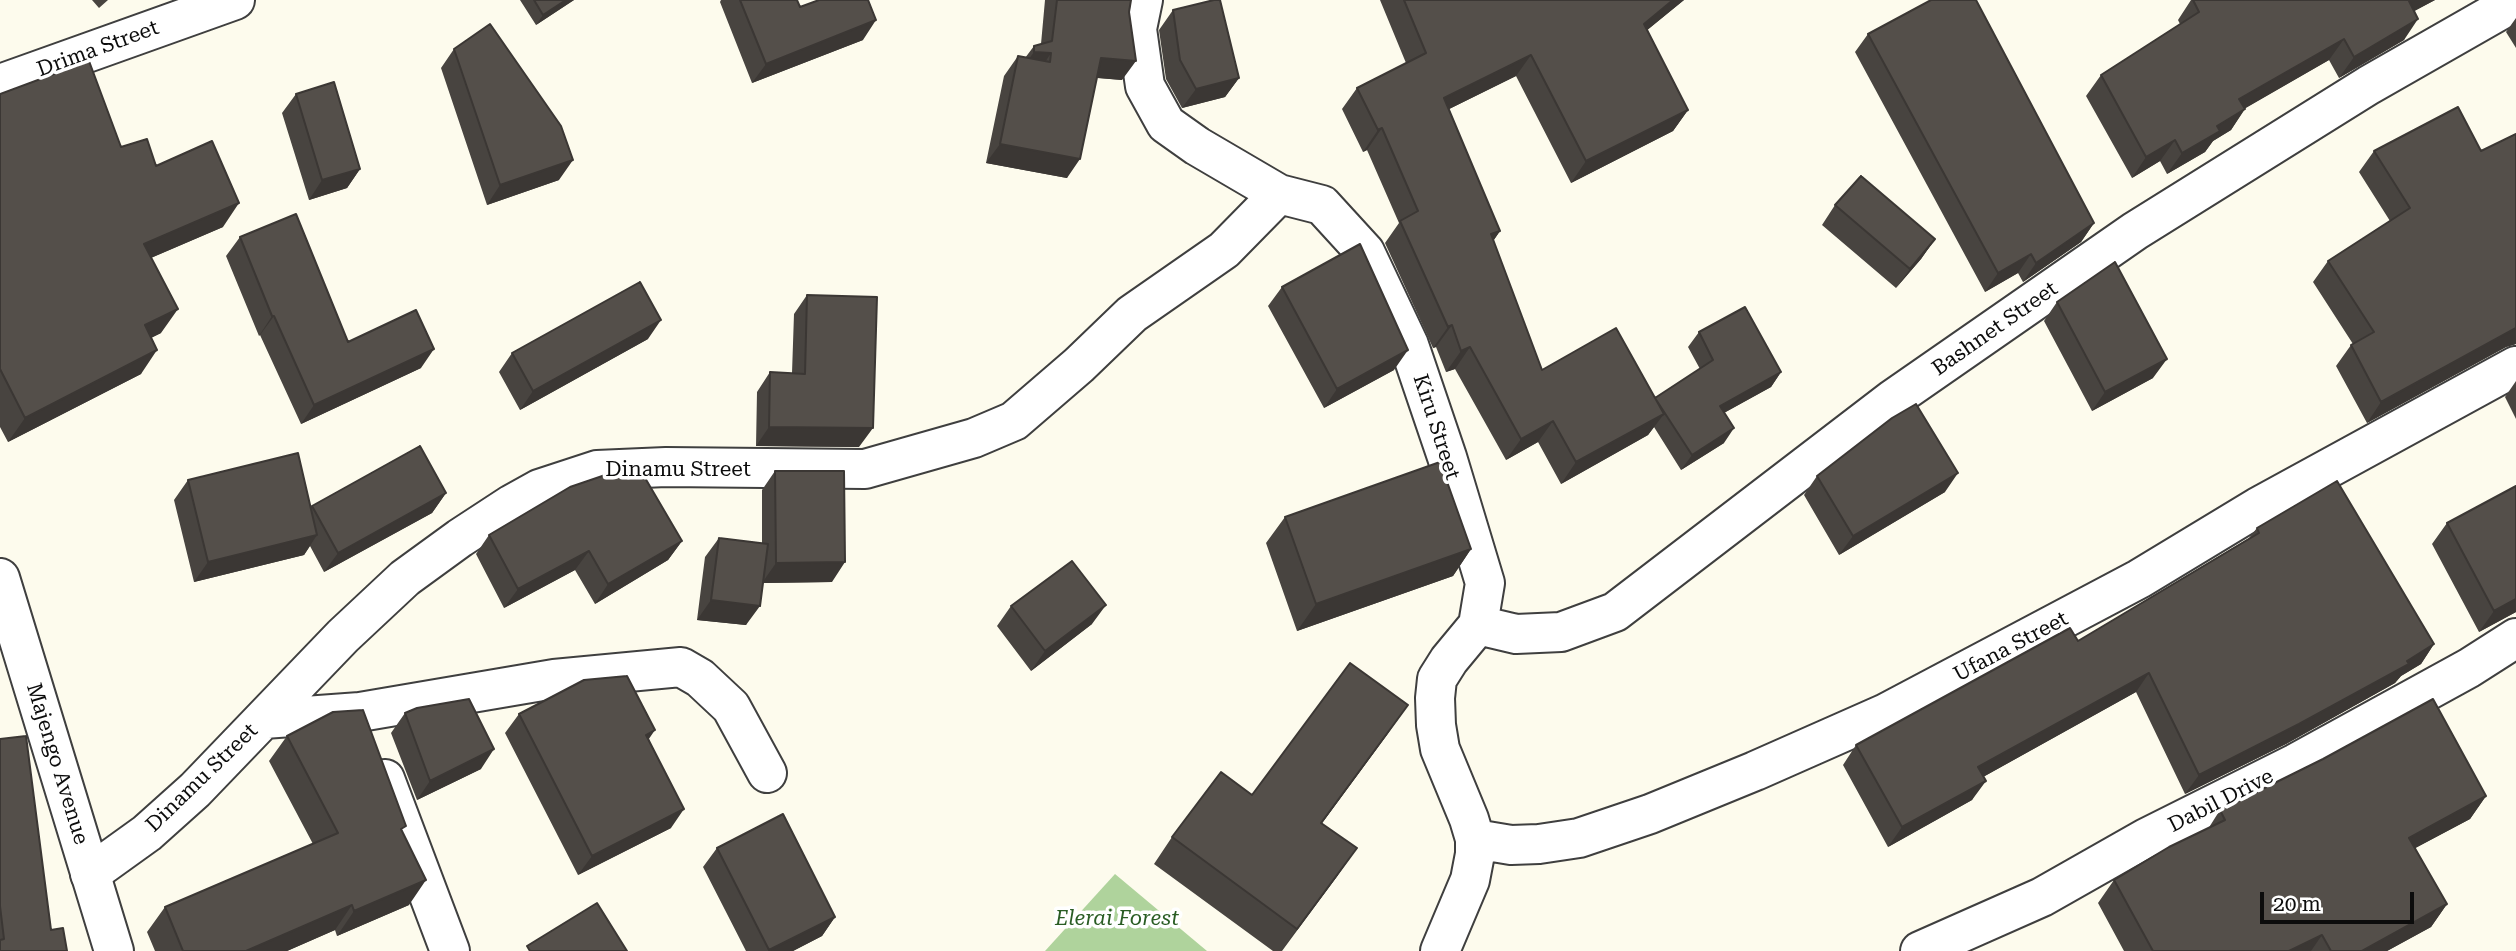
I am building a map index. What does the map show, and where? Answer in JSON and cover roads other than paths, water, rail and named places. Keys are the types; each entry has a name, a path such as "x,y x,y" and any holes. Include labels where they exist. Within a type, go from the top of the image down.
{"street":[{"name":"Drima Street","path":"0,84 235,0"},
{"name":"Kiru Street","path":"1143,0 1137,29 1145,86 1166,124 1197,146 1279,194 1322,205 1365,252 1409,345 1447,457 1485,583 1478,625 1437,679 1435,698 1440,749 1475,839 1470,880 1440,951"},
{"name":"Bashnet Street","path":"1478,625 1516,634 1561,632 1615,612 1893,399 2135,231 2369,85 2516,1"},
{"name":"Dinamu Street","path":"90,874 147,833 195,790 343,636 405,578 460,538 539,489 597,470 666,467 865,469 974,438 1014,421 1079,365 1132,314 1224,250 1279,194"},
{"name":"Ufana Street","path":"1475,839 1511,845 1579,838 1650,814 1884,714 2139,579 2258,507 2516,366"},
{"name":"Majengo Avenue","path":"2,591 114,951"},
{"name":"Dabil Drive","path":"1920,951 2042,897 2146,838 2296,763 2469,668 2516,638"},
{"path":"264,719 360,712 554,679 681,667 700,678 731,706 767,773"},
{"path":"360,712 450,951"}],"park label":[{"name":"Elerai Forest","path":"1117,919"}]}
